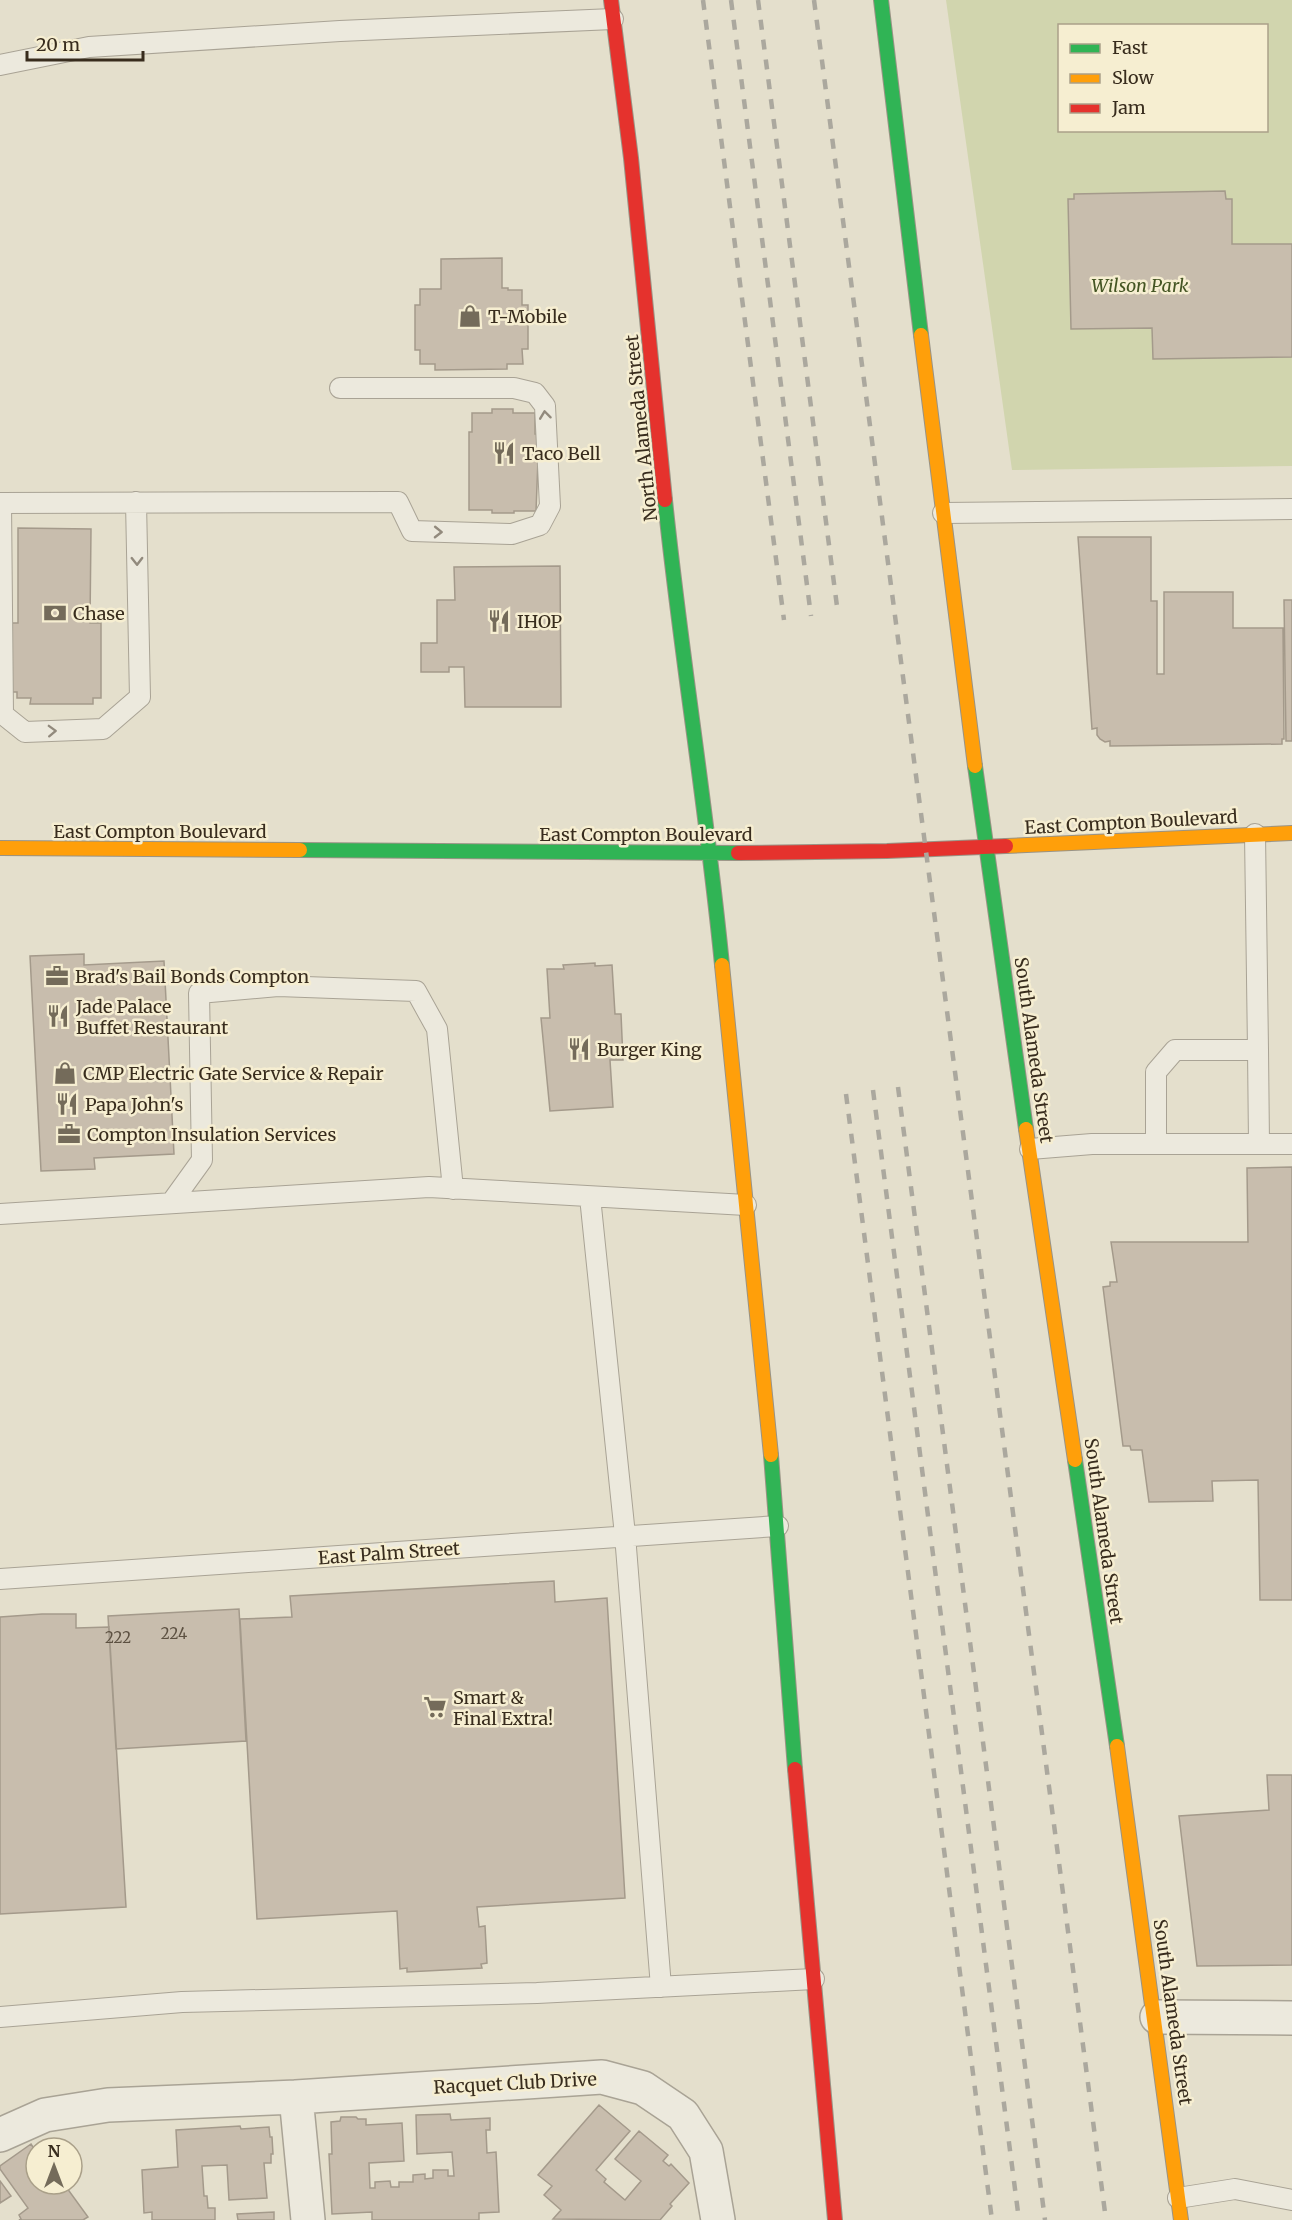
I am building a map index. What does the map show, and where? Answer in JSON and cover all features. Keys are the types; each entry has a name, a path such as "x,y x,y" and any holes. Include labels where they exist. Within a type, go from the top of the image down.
{"main road":[{"path":"881,0 986,847"},
{"name":"North Alameda Street","path":"612,10 631,158 672,565 711,853"},
{"name":"East Compton Boulevard","path":"0,848 711,853 887,851 1292,833"},
{"name":"South Alameda Street","path":"986,847 1157,2017 1181,2220"},
{"path":"711,853 778,1526 794,1756 835,2220"}],"street":[{"path":"1157,2017 1292,2018"},
{"name":"Racquet Club Drive","path":"0,2135 45,2115 108,2105 296,2097 602,2077 643,2088 683,2115 706,2151 718,2220"},
{"path":"296,2097 308,2220"}],"lane":[{"path":"0,65 89,47 612,10"},
{"path":"136,502 140,697 103,729 26,732 2,713 1,503 136,502 398,502 412,531 512,534 540,525 550,506 545,406 535,393 514,388 340,388"},
{"path":"943,513 1292,509"},
{"path":"1255,834 1259,1144"},
{"path":"171,1203 202,1160 199,993 278,986 416,992 436,1029 453,1189"},
{"path":"1156,1144 1156,1072 1175,1050 1258,1050"},
{"path":"1030,1149 1092,1144 1292,1144"},
{"path":"0,1214 429,1187 746,1205"},
{"path":"590,1197 624,1535 661,1987"},
{"name":"East Palm Street","path":"0,1580 778,1526"},
{"path":"0,2017 182,2002 537,1993 814,1979"},
{"path":"1178,2198 1235,2189 1292,2200"}],"green space":[{"name":"Wilson Park","path":"946,0 1292,0 1292,466 1012,470"}],"building":[{"path":"1225,191 1226,199 1232,199 1232,244 1292,244 1292,357 1153,359 1152,328 1071,329 1068,199 1074,199 1074,194"},
{"path":"502,258 502,288 522,290 522,305 528,305 528,349 522,349 523,364 507,364 507,369 435,370 435,364 420,364 420,350 415,350 415,305 420,305 420,289 441,289 441,259"},
{"name":"Taco Bell","path":"492,409 513,409 513,413 535,413 535,434 539,434 536,511 492,513 492,510 469,510 469,432 472,432 472,413 492,413"},
{"path":"18,528 91,529 90,623 101,623 101,698 93,698 93,704 30,704 31,698 17,698 17,692 8,692 9,623 18,623"},
{"path":"1078,537 1151,537 1151,601 1157,601 1157,674 1164,674 1164,592 1233,592 1233,628 1283,628 1284,739 1282,739 1282,744 1110,746 1110,741 1105,742 1100,739 1097,735 1097,728 1092,729"},
{"name":"IHOP","path":"560,566 561,707 465,707 464,667 449,667 449,672 421,672 421,643 437,643 437,600 455,600 454,567"},
{"path":"1284,600 1292,600 1292,741 1286,741"},
{"path":"84,954 84,965 164,961 174,1154 94,1158 95,1169 41,1171 30,956"},
{"path":"595,963 595,966 612,965 615,1014 621,1014 623,1060 610,1060 613,1107 550,1111 541,1018 550,1018 547,969 564,969 563,965"},
{"path":"1292,1167 1292,1600 1260,1600 1258,1480 1212,1481 1213,1501 1149,1502 1142,1450 1131,1450 1130,1446 1123,1446 1103,1287 1110,1286 1110,1282 1117,1282 1111,1242 1248,1242 1247,1168"},
{"path":"554,1581 555,1602 607,1598 625,1898 477,1907 479,1927 485,1926 487,1963 481,1964 482,1968 407,1972 407,1968 400,1969 397,1911 257,1919 240,1619 292,1617 290,1596"},
{"path":"239,1609 246,1741 116,1749 108,1616"},
{"path":"76,1614 76,1628 109,1627 126,1907 0,1914 0,1617"},
{"path":"1267,1775 1292,1775 1292,1965 1197,1966 1179,1816 1269,1810"},
{"path":"599,2105 630,2131 596,2170 606,2179 604,2182 625,2200 641,2181 615,2159 639,2131 668,2155 663,2161 669,2166 671,2164 689,2183 670,2204 672,2206 660,2220 553,2219 561,2210 544,2195 552,2186 538,2175"},
{"path":"450,2114 451,2120 490,2118 490,2130 486,2130 487,2153 496,2152 499,2212 479,2213 479,2220 372,2220 372,2212 332,2214 329,2154 332,2154 331,2122 340,2121 341,2117 356,2117 366,2119 366,2125 402,2123 404,2161 369,2163 370,2188 375,2188 375,2182 390,2181 391,2187 399,2187 399,2182 413,2182 413,2175 425,2174 425,2179 433,2178 433,2170 448,2170 448,2176 454,2176 452,2152 417,2154 416,2115"},
{"path":"240,2126 241,2129 269,2127 273,2154 271,2154 271,2163 264,2163 267,2198 229,2200 227,2165 202,2166 204,2196 207,2196 208,2208 215,2208 215,2220 152,2220 152,2212 144,2213 142,2170 178,2167 176,2130"},
{"path":"24,2149 24,2196 73,2196 88,2217 83,2220 19,2220 21,2219 19,2215 28,2208 0,2166"},
{"path":"0,2181 11,2196 0,2203"},
{"path":"274,2212 274,2220 238,2220 237,2214"}],"railway":[{"path":"703,0 784,620"},
{"path":"731,0 811,616"},
{"path":"758,0 838,614"},
{"path":"814,0 1106,2220"},
{"path":"898,1087 1045,2220"},
{"path":"873,1090 1019,2220"},
{"path":"846,1094 992,2220"}],"traffic: fast":[{"path":"881,0 921,335"},
{"path":"665,500 722,965"},
{"path":"975,766 1026,1129"},
{"path":"300,850 738,853"},
{"path":"771,1455 795,1769"},
{"path":"1075,1460 1117,1746"}],"traffic: slow":[{"path":"921,335 975,766"},
{"path":"1006,846 1292,833"},
{"path":"0,848 300,850"},
{"path":"722,965 771,1455"},
{"path":"1026,1129 1075,1460"},
{"path":"1117,1746 1181,2220"}],"traffic: jam":[{"path":"611,0 631,158 665,500"},
{"path":"738,853 887,851 1006,846"},
{"path":"795,1769 835,2220"}],"place":[{"name":"T-Mobile","path":"470,316"},
{"name":"Taco Bell","path":"504,453"},
{"name":"Chase","path":"55,613"},
{"name":"IHOP","path":"499,621"},
{"name":"Brad's Bail Bonds Compton","path":"57,976"},
{"name":"Jade Palace Buffet Restaurant","path":"58,1016"},
{"name":"Burger King","path":"579,1049"},
{"name":"CMP Electric Gate Service & Repair","path":"65,1073"},
{"name":"Papa John's","path":"67,1104"},
{"name":"Compton Insulation Services","path":"69,1134"},
{"name":"Smart & Final Extra!","path":"435,1707"}]}
